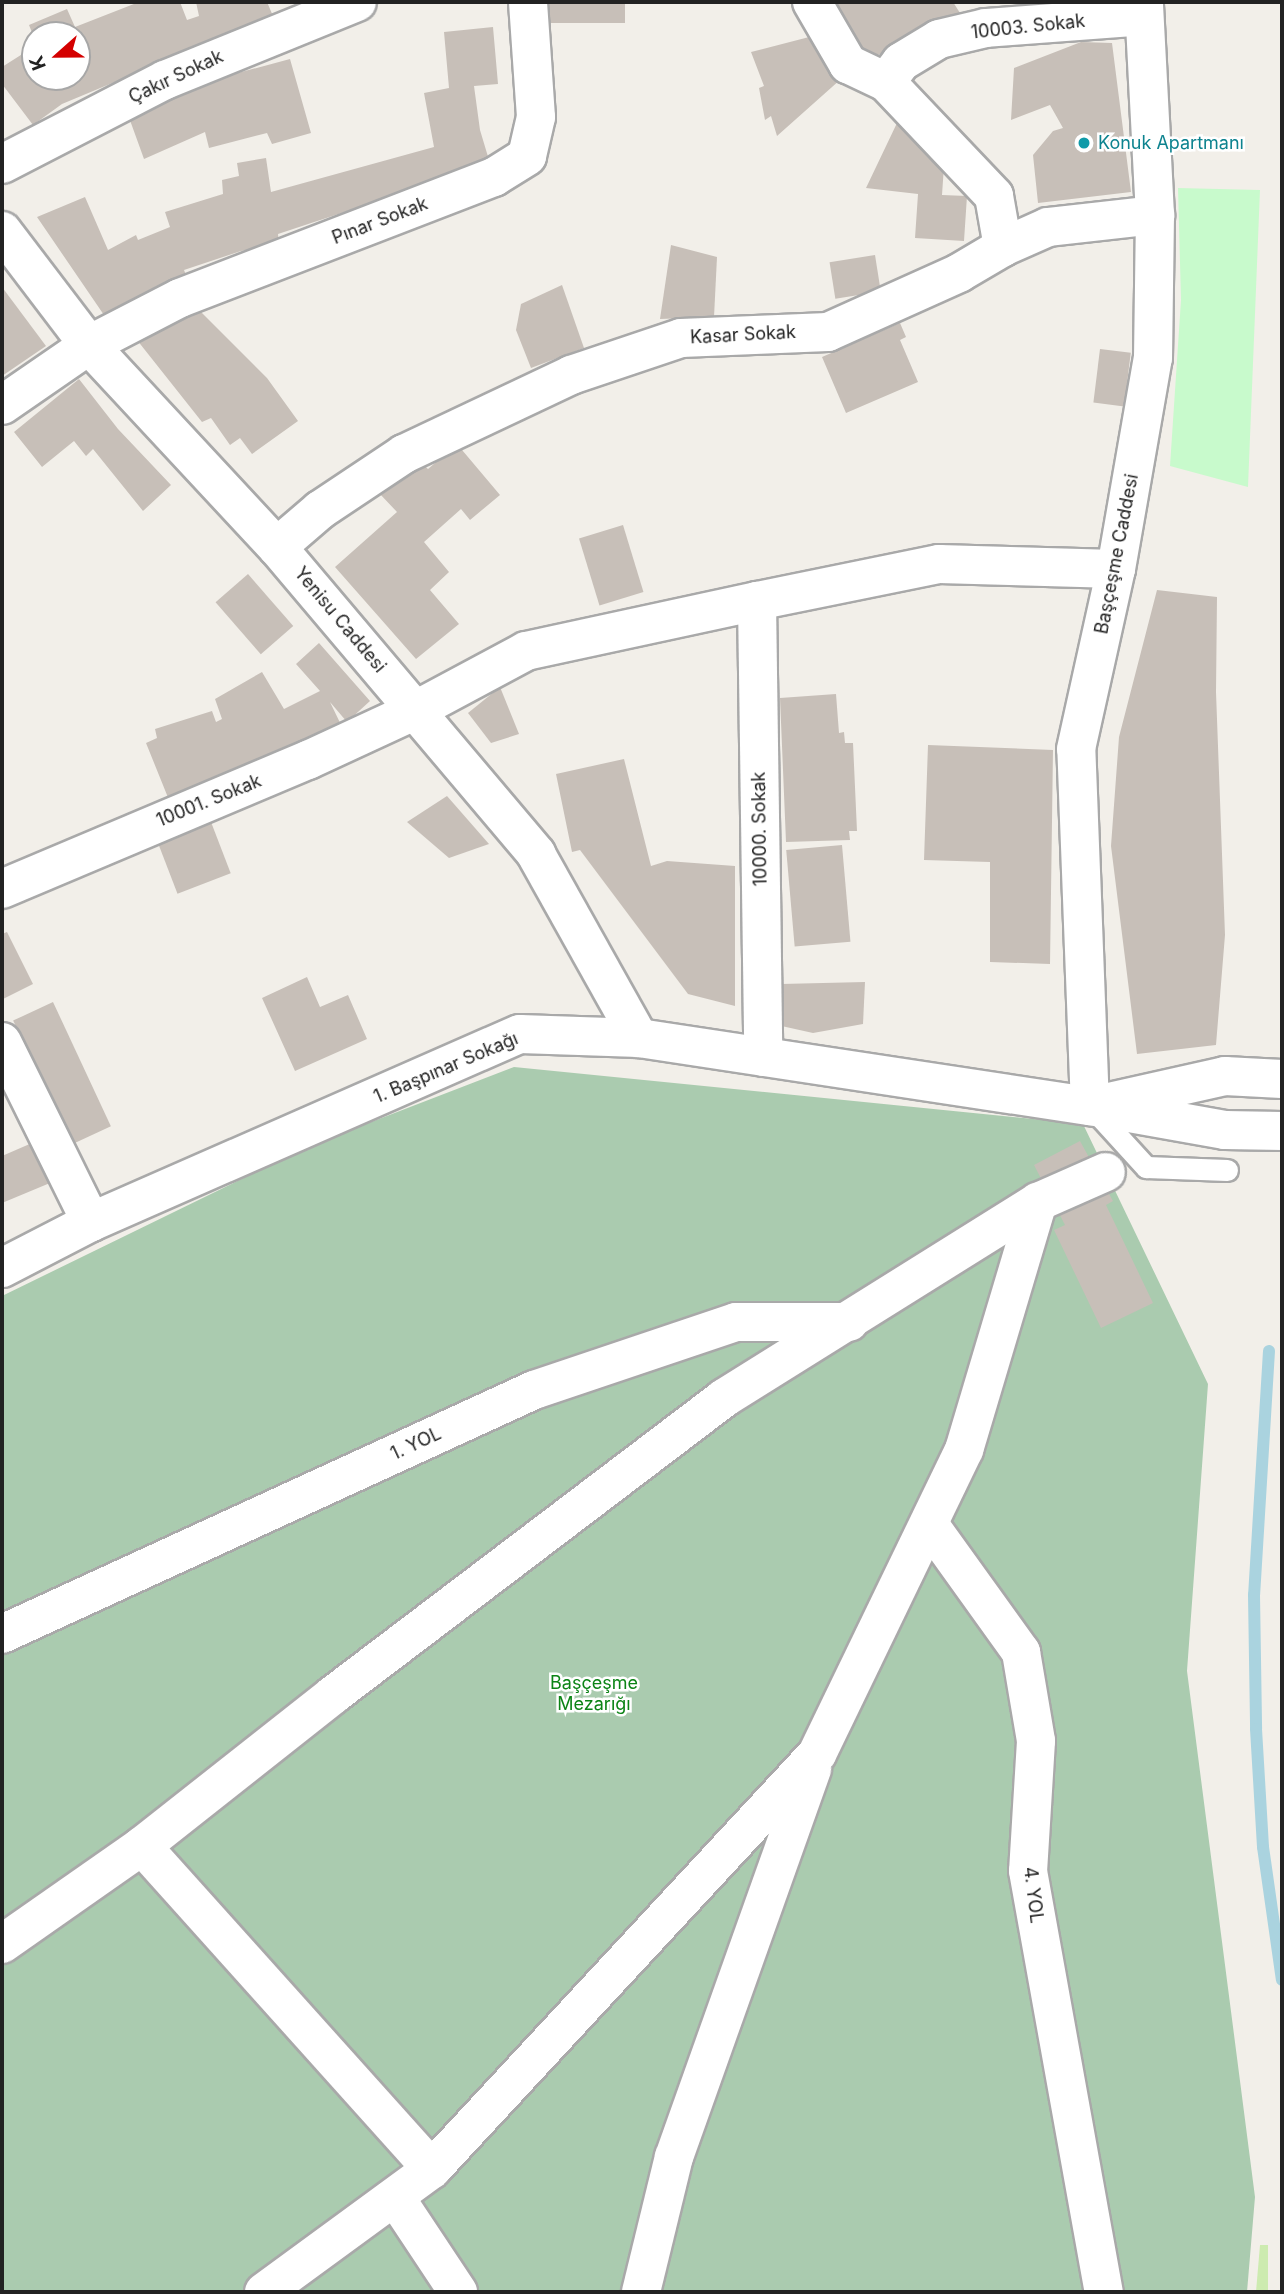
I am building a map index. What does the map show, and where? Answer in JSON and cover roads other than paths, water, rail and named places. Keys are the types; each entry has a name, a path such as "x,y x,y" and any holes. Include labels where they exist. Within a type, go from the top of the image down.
{"street":[{"name":"Çakır Sokak","path":"2,164 165,80 356,2"},
{"name":"Pınar Sokak","path":"2,405 89,345 180,298 494,177 527,156 536,117 528,2"},
{"path":"812,2 848,64 886,82 994,196 1003,247"},
{"name":"10003. Sokak","path":"886,82 901,62 939,39 986,28 1144,9"},
{"name":"Başçeşme Caddesi","path":"1090,1106 1076,749 1116,569 1153,358 1155,215 1144,9"},
{"name":"Kasar Sokak","path":"278,547 320,510 404,454 571,375 681,338 828,332 959,273 1003,247 1048,227 1155,215"},
{"name":"Yenisu Caddesi","path":"7,247 89,345 278,547 536,854 639,1038"},
{"path":"416,710 526,651 939,564 1116,569"},
{"name":"10000. Sokak","path":"757,601 763,1057"},
{"name":"10001. Sokak","path":"2,889 308,760 416,710"},
{"name":"1. Başpınar Sokağı","path":"2,1268 91,1222 520,1034 639,1038 1090,1106 1225,1130 1282,1131"},
{"path":"2,1042 91,1222"},
{"path":"1090,1106 1225,1076 1282,1079"},
{"path":"2,1944 142,1846 333,1695 724,1398 850,1322 1038,1202 1106,1172"},
{"path":"641,2292 674,2157 817,1754 964,1450 1038,1202"},
{"name":"1. YOL","path":"2,1634 534,1390 736,1322 850,1322"},
{"name":"4. YOL","path":"929,1524 1021,1652 1036,1741 1028,1871 1104,2292"},
{"path":"264,2292 432,2169 817,1754"},
{"path":"142,1846 432,2169"},
{"path":"395,2197 458,2292"}],"lane":[{"path":"1090,1106 1146,1167 1227,1170"}],"waterway":[{"path":"1269,1351 1254,1595 1256,1729 1263,1847 1282,1980"}],"place":[{"name":"Konuk Apartmanı","path":"1084,143"}],"park label":[{"name":"Başçeşme Mezarığı","path":"594,1694"}]}
